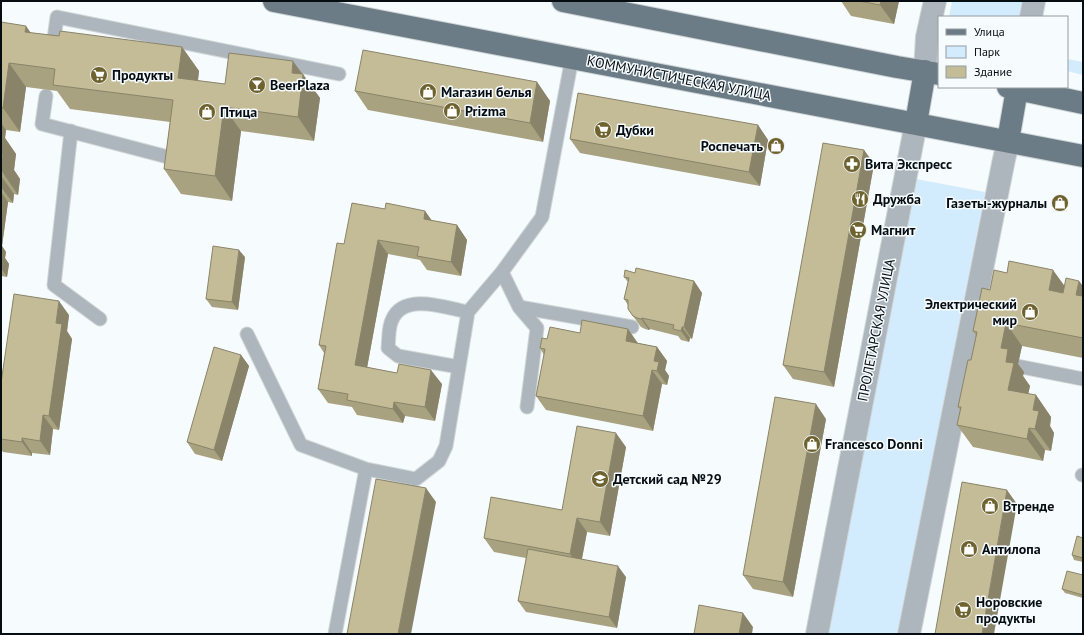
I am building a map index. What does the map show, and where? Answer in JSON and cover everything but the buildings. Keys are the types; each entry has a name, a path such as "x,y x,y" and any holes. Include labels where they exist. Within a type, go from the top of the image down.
{"main road":[{"name":"КОММУНИСТИЧЕСКАЯ УЛИЦА","path":"274,1 1083,156"},
{"path":"563,1 897,67 932,72"},
{"name":"ПРОЛЕТАРСКАЯ УЛИЦА","path":"916,123 932,72"},
{"path":"1008,141 1014,88 1083,103"}],"street":[{"name":"ПРОЛЕТАРСКАЯ УЛИЦА","path":"932,72 927,37 935,1"},
{"path":"1031,16 1034,1"},
{"name":"ПРОЛЕТАРСКАЯ УЛИЦА","path":"817,634 916,123"},
{"path":"909,634 972,358 1008,141"}],"lane":[{"path":"53,46 57,17 339,74"},
{"path":"248,334 301,445 366,469 416,479 439,461 446,446 468,312 502,272 542,217 572,58"},
{"path":"46,96 42,124 168,158"},
{"path":"71,131 54,285 100,318"},
{"path":"502,272 519,307 538,328 527,406"},
{"path":"459,367 398,356 388,348 391,321 399,309 413,304 425,304 468,312"},
{"path":"519,307 632,327"},
{"path":"1017,366 1083,379"},
{"path":"335,634 366,469"}],"green space":[{"path":"952,1 1022,1 1019,16 949,16"},
{"path":"1068,59 1083,62 1083,75 1068,71"},
{"path":"916,179 985,192 898,634 827,634"}],"place":[{"name":"Продукты","path":"99,75"},
{"name":"BeerPlaza","path":"257,85"},
{"name":"Магазин белья","path":"428,92"},
{"name":"Prizma","path":"452,111"},
{"name":"Птица","path":"207,112"},
{"name":"Дубки","path":"603,130"},
{"name":"Роспечать","path":"776,146"},
{"name":"Вита Экспресс","path":"852,164"},
{"name":"Дружба","path":"860,199"},
{"name":"Газеты-журналы","path":"1060,203"},
{"name":"Магнит","path":"858,230"},
{"name":"Электрический мир","path":"1030,312"},
{"name":"Francesco Donni","path":"812,444"},
{"name":"Детский сад №29","path":"600,479"},
{"name":"Втренде","path":"990,506"},
{"name":"Антилопа","path":"969,549"},
{"name":"Норовские продукты","path":"963,610"}]}
